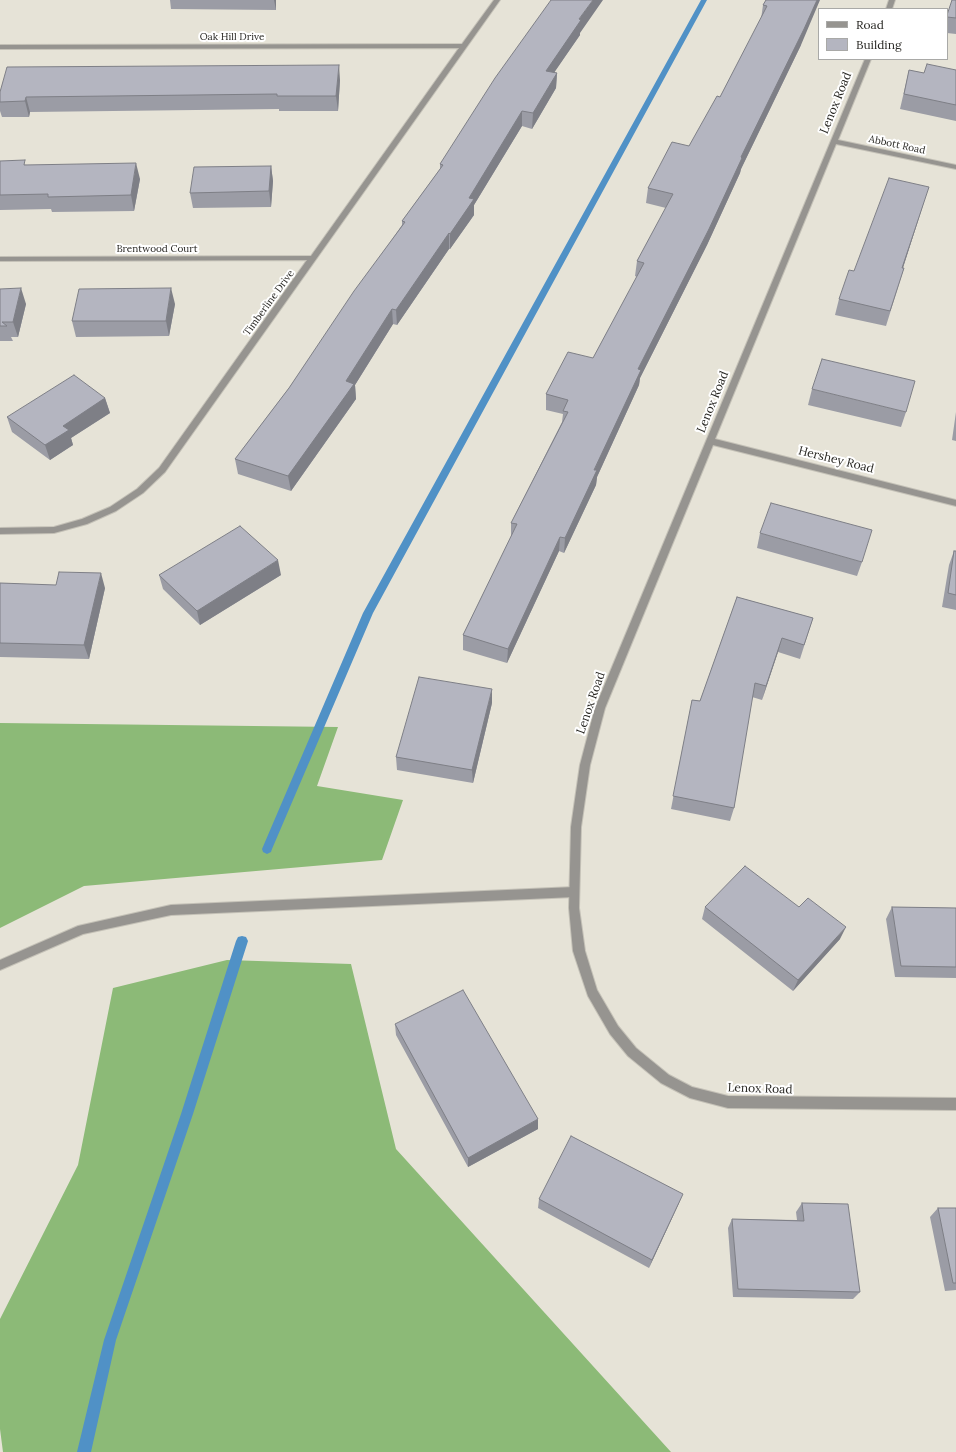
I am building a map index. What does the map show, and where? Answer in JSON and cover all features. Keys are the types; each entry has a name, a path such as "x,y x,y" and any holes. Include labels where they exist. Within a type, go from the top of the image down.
{"street":[{"name":"Timberline Drive","path":"0,531 54,530 84,522 113,509 140,491 162,470 497,0"},
{"name":"Oak Hill Drive","path":"0,47 464,46"},
{"name":"Lenox Road","path":"868,60 600,708 585,765 576,827 574,908 579,951 592,992 614,1030 632,1052 665,1079 690,1092 728,1102 956,1104"},
{"name":"Abbott Road","path":"835,142 956,167"},
{"name":"Brentwood Court","path":"0,259 313,258"},
{"name":"Hershey Road","path":"711,440 956,503"},
{"path":"0,965 82,929 171,910 574,892"}],"green space":[{"path":"0,723 338,727 317,786 403,800 382,860 84,886 0,928"},
{"path":"227,960 351,964 396,1149 671,1452 3,1452 0,1429 0,1319 78,1165 113,988"}],"building":[{"path":"551,0 593,0 546,71 557,73 533,113 522,111 469,198 474,199 396,310 392,309 346,381 354,384 288,476 235,459 289,388 354,291 405,222 402,221 443,165 440,164 495,78"},
{"path":"766,0 817,0 741,157 742,158 709,229 638,369 641,370 594,470 597,470 565,538 560,537 508,649 463,635 517,524 511,523 568,412 563,411 568,400 546,394 568,352 593,358 644,263 637,261 673,194 648,188 672,142 689,146 717,96 720,97 767,6 763,5"},
{"path":"952,0 956,0 956,18 948,17"},
{"path":"927,64 956,70 956,105 904,94 909,70 924,73"},
{"path":"339,65 336,96 277,96 277,94 26,97 25,101 0,102 0,92 7,67"},
{"path":"25,160 24,165 136,163 131,195 48,197 48,194 0,195 0,161"},
{"path":"271,166 269,191 190,193 194,167"},
{"path":"889,178 929,187 902,268 904,268 890,311 839,299 849,270 854,271"},
{"path":"21,288 13,322 2,322 7,326 0,326 0,289"},
{"path":"171,288 166,321 72,321 79,289"},
{"path":"822,359 915,381 906,412 812,389"},
{"path":"74,375 105,398 63,426 69,430 45,445 7,417"},
{"path":"771,503 872,530 862,562 760,533"},
{"path":"240,526 278,560 197,611 159,575"},
{"path":"954,551 956,551 956,595 948,593"},
{"path":"59,572 101,573 84,645 0,643 0,583 56,585"},
{"path":"737,597 813,618 804,645 782,638 766,686 755,683 734,808 673,796 692,700 700,701"},
{"path":"419,677 492,689 472,770 396,757"},
{"path":"745,866 799,907 808,898 846,927 798,980 705,907"},
{"path":"892,907 956,908 956,967 901,966"},
{"path":"463,990 538,1119 468,1158 395,1024"},
{"path":"571,1136 683,1194 652,1260 539,1199"},
{"path":"802,1203 848,1204 860,1292 738,1289 732,1219 804,1221"},
{"path":"938,1208 956,1208 956,1283 953,1283"}],"waterway":[{"path":"267,849 368,613 704,0"},
{"path":"84,1452 110,1340 187,1114 242,941"}]}
